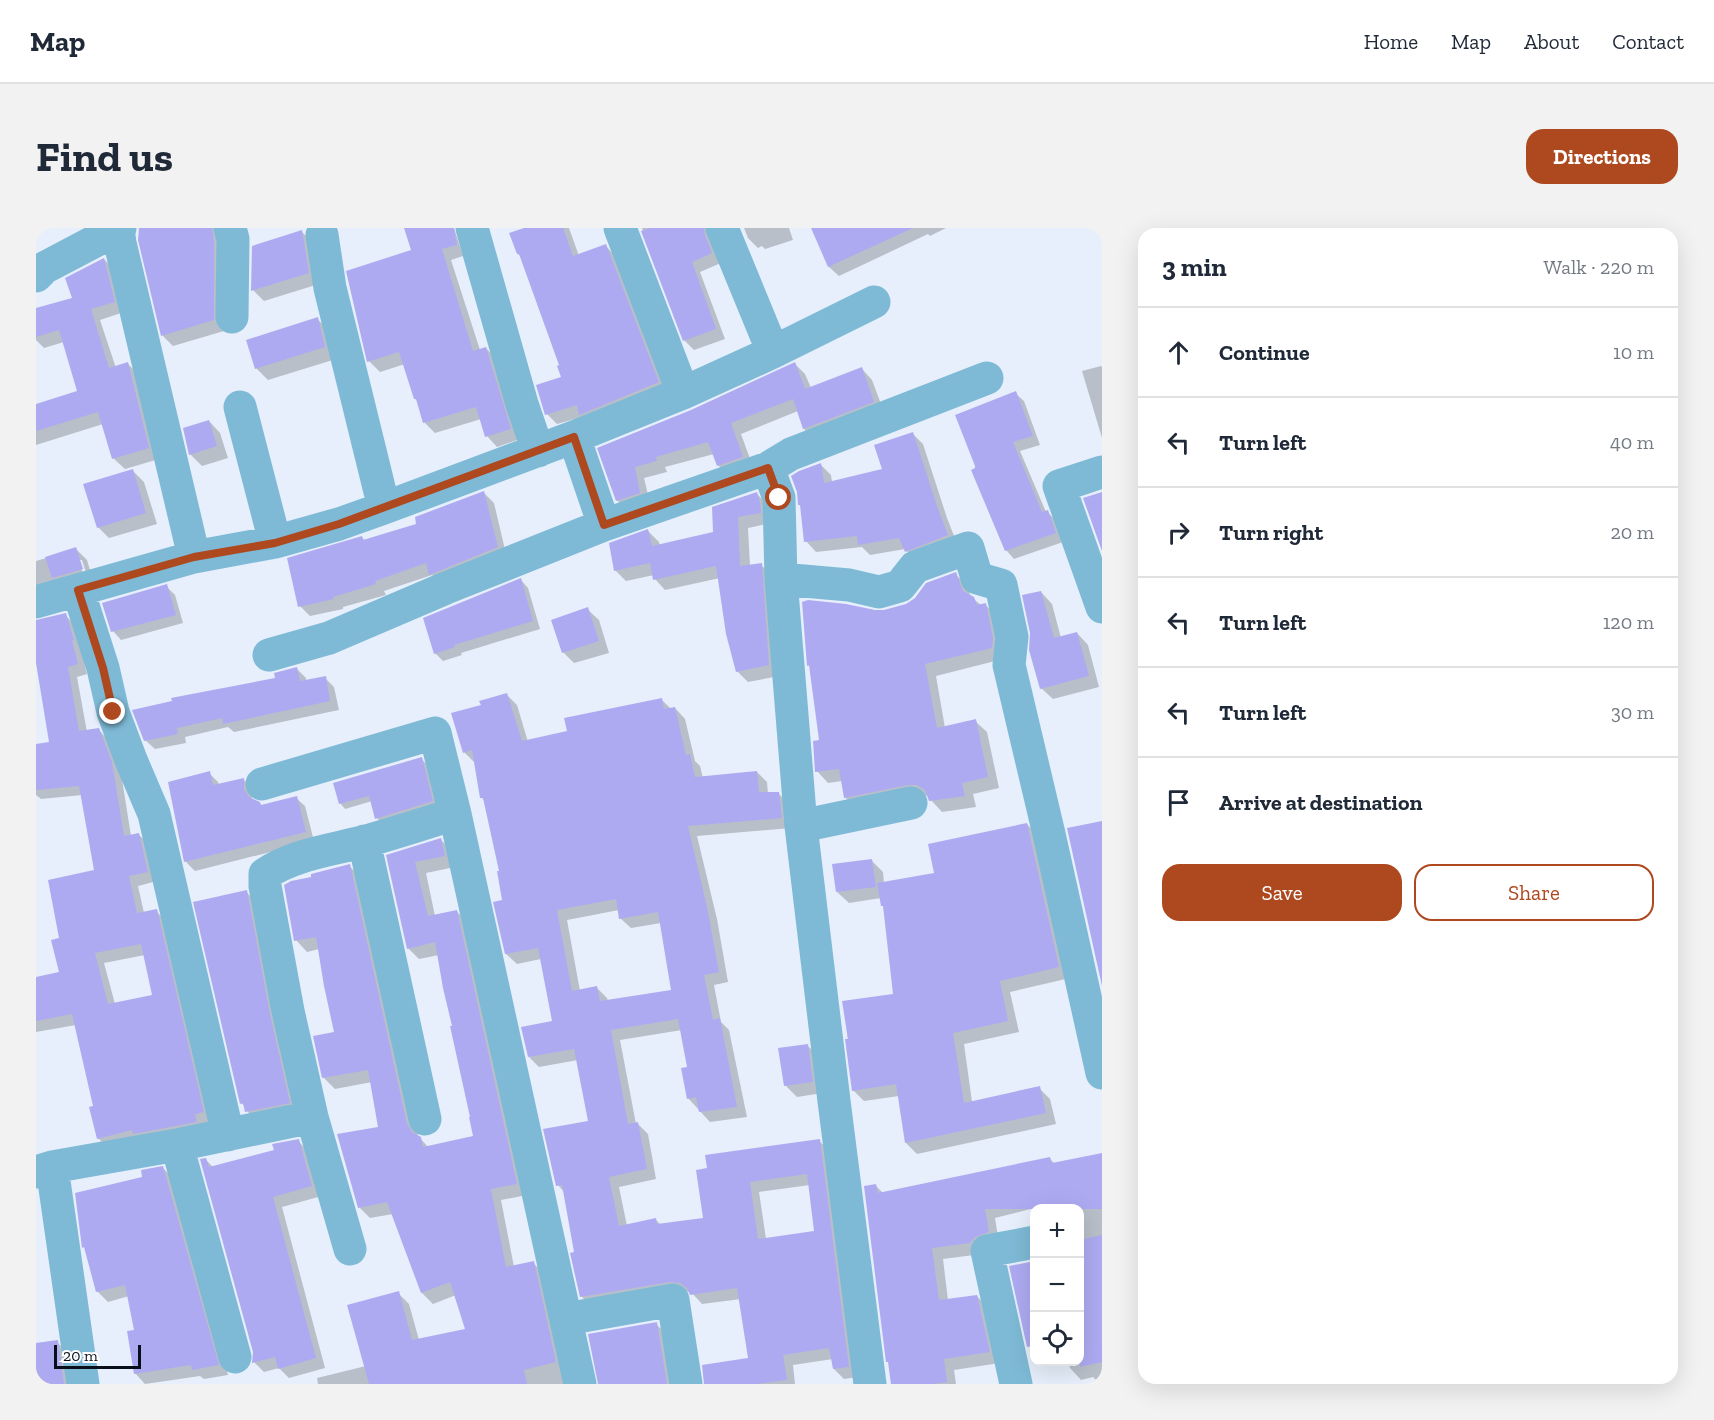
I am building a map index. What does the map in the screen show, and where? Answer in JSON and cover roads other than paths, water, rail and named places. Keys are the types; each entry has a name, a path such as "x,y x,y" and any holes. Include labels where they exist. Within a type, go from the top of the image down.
{"street":[{"path":"230,228 233,239 232,317"},
{"path":"472,228 522,404 538,451"},
{"path":"621,228 684,393"},
{"path":"722,228 773,352"},
{"path":"39,263 119,229 194,557"},
{"path":"322,235 330,288 384,508"},
{"path":"36,602 194,557 275,543 384,508 538,451 684,393 874,302"},
{"path":"269,655 329,638 604,525 768,468 791,454 987,378"},
{"path":"240,407 275,543"},
{"path":"574,437 604,525"},
{"path":"768,468 779,498 781,579 801,826 870,1384"},
{"path":"1102,472 1059,486 1102,607"},
{"path":"781,579 849,585 879,592 900,586 915,567 968,548 977,578 1001,585 1012,637 1008,665 1049,834 1102,1073"},
{"path":"78,590 103,668 113,712 154,814 228,1135"},
{"path":"262,784 435,733 455,814 580,1384"},
{"path":"801,826 911,803"},
{"path":"350,1249 312,1117 288,1011 264,879 265,874 283,864 316,853 455,814"},
{"path":"364,841 424,1119"},
{"path":"83,1384 44,1169 312,1117"},
{"path":"177,1145 235,1357"},
{"path":"1016,1384 987,1251 1030,1243"},
{"path":"566,1318 673,1300 686,1384"}]}
